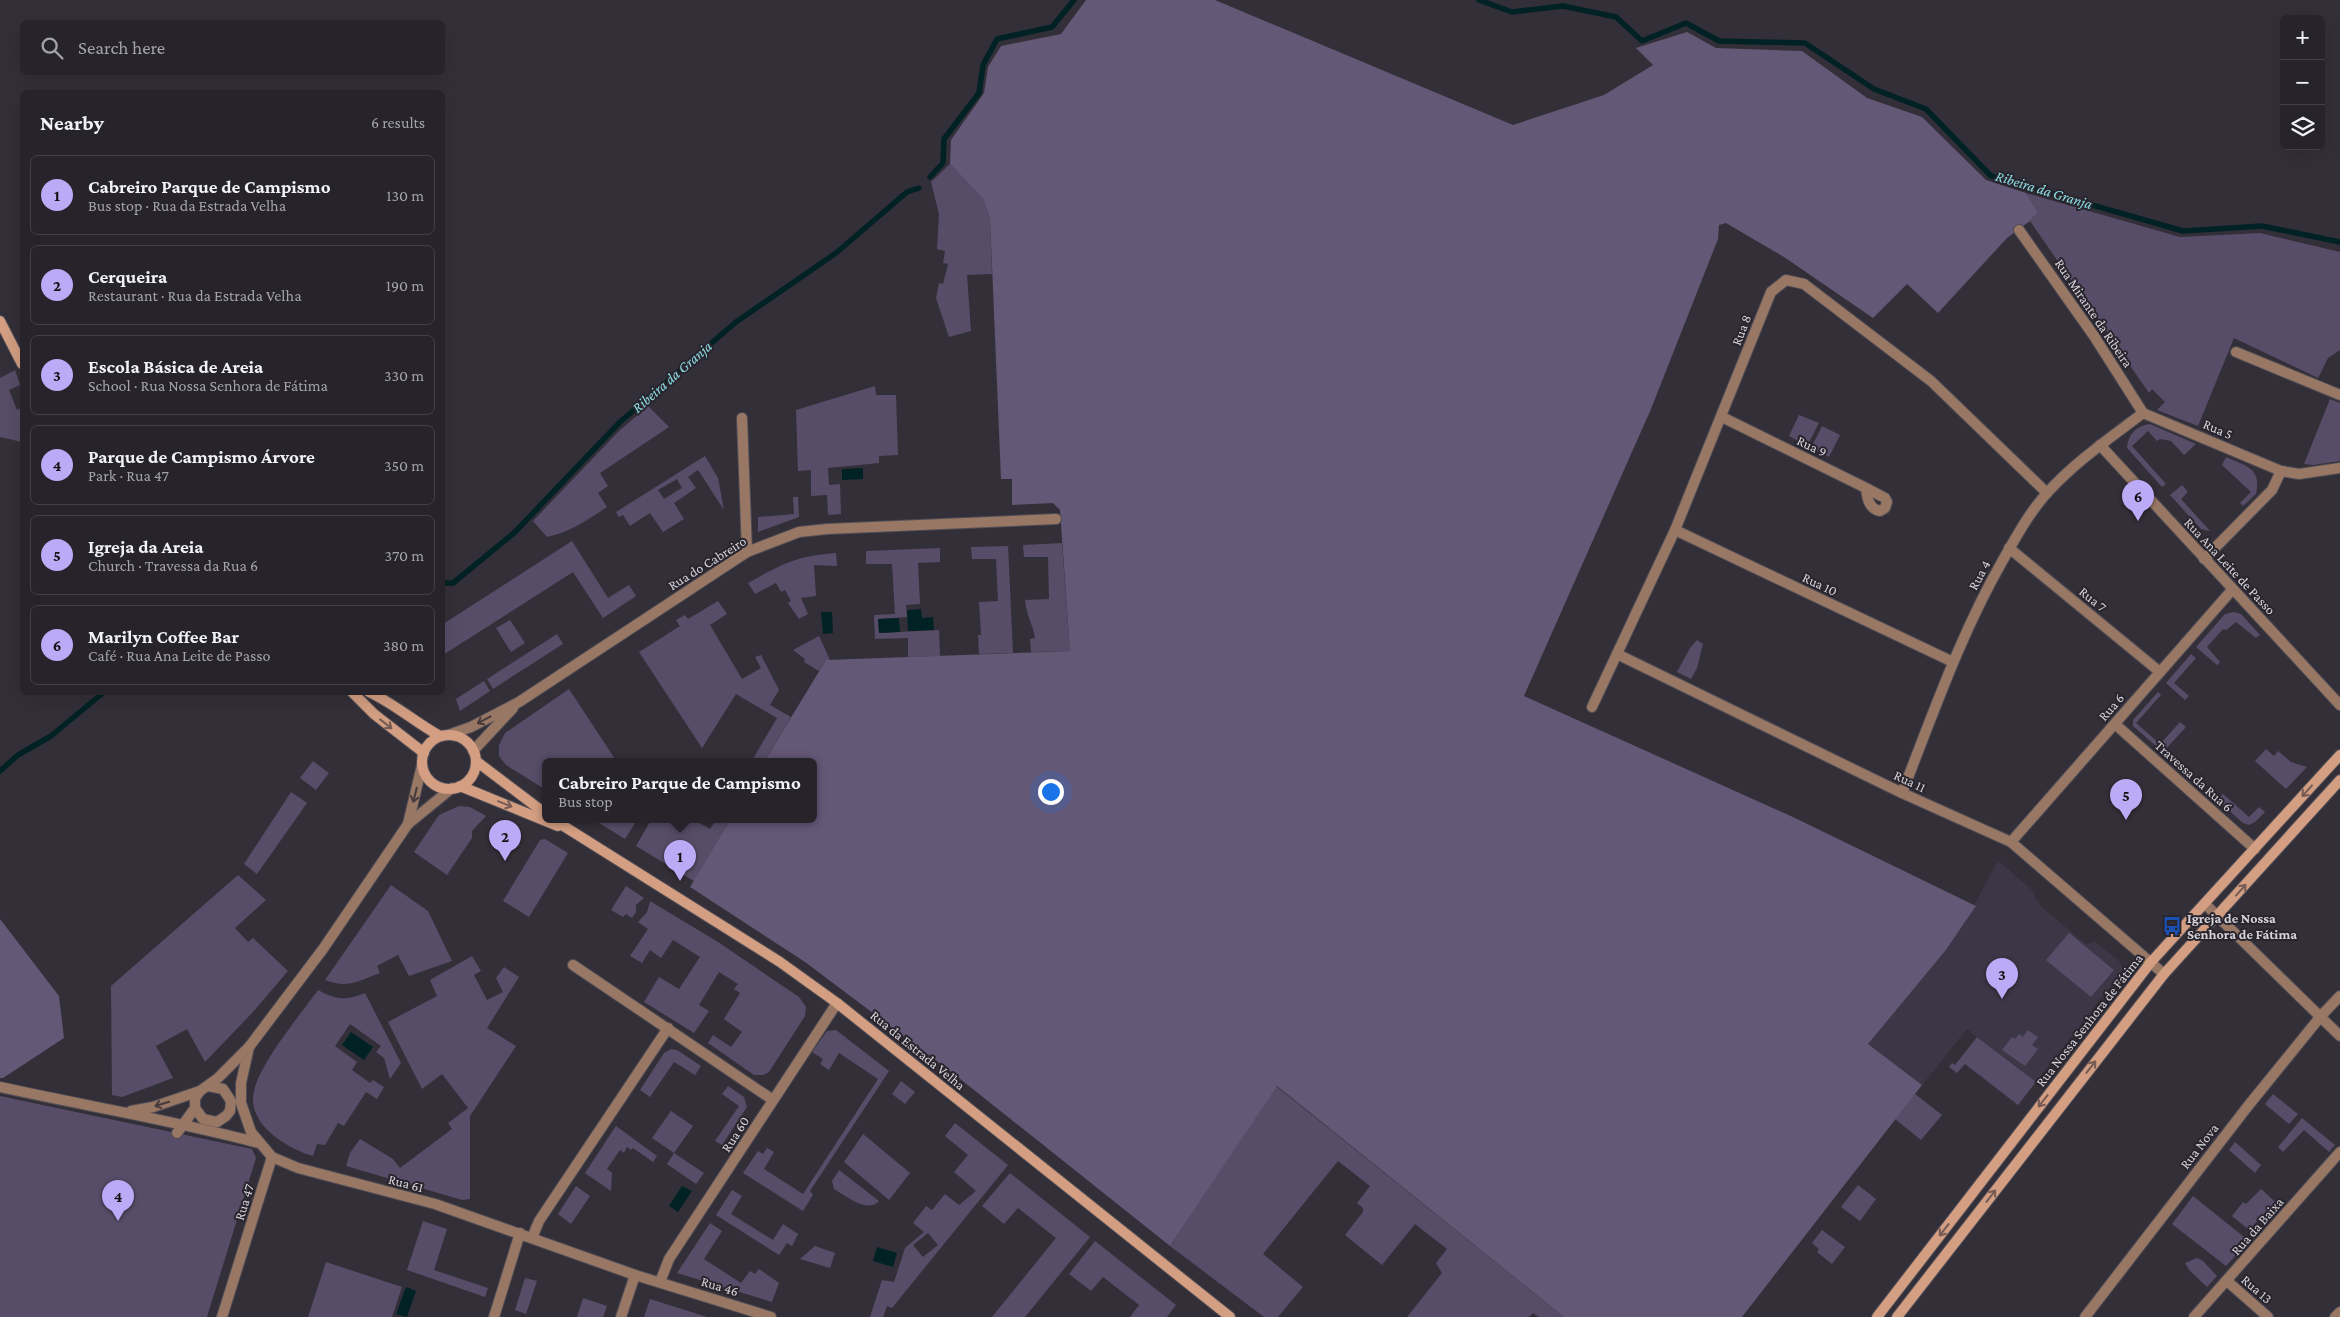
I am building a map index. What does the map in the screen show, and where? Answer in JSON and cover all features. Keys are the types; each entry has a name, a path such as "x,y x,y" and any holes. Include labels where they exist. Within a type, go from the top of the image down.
{"street":[{"name":"Rua Mirante da Ribeira","path":"2019,230 2094,336 2143,413"},
{"name":"Rua 8","path":"1592,707 1675,530 1771,292 1786,280 1804,284 1931,381 2047,493"},
{"path":"0,321 20,360"},
{"path":"2236,352 2340,395"},
{"name":"Rua 4","path":"1902,793 1953,662 1986,589 2025,522 2047,493 2100,445 2143,413"},
{"name":"Rua 5","path":"2143,413 2281,471 2300,474 2340,468"},
{"name":"Rua 9","path":"1722,417 1866,488 1885,498 1887,502"},
{"path":"742,418 747,552"},
{"name":"Rua Ana Leite de Passo","path":"2100,445 2340,705"},
{"path":"2204,559 2272,490 2281,471"},
{"name":"Rua do Cabreiro","path":"519,702 747,552 799,532 827,528 1056,518"},
{"name":"Rua 10","path":"1675,530 1953,662"},
{"name":"Rua 7","path":"2009,548 2160,672"},
{"name":"Rua 6","path":"2011,842 2232,590"},
{"name":"Rua 11","path":"1618,654 1902,793 2011,842 2164,974"},
{"path":"355,695 374,714 424,753"},
{"path":"375,695 385,700 416,723 444,736 463,739 474,756 542,811"},
{"path":"408,824 424,753 433,740 471,727 519,702"},
{"path":"177,1133 195,1108 196,1098 249,1046 323,950 408,824 472,776 474,756 519,702"},
{"name":"Travessa da Rua 6","path":"2115,724 2255,848"},
{"name":"Rua Nossa Senhora de Fátima","path":"1880,1316 2151,962 2340,755"},
{"path":"422,765 432,783 438,786 456,787"},
{"path":"1897,1317 2164,974 2340,780"},
{"name":"Rua da Estrada Velha","path":"456,787 542,820"},
{"name":"Rua da Estrada Velha","path":"548,823 569,831"},
{"name":"Rua da Estrada Velha","path":"558,823 780,962 837,1003 1230,1317"},
{"path":"2205,904 2340,1036"},
{"path":"573,965 773,1100"},
{"name":"Rua Nova","path":"2085,1317 2248,1106 2321,1016 2340,996"},
{"name":"Rua 60","path":"660,1282 669,1259 837,1003"},
{"path":"532,1238 539,1221 668,1028"},
{"path":"208,1140 226,1116 240,1091 249,1046"},
{"path":"123,1113 153,1107 218,1086 234,1102 251,1132 272,1157"},
{"path":"0,1087 123,1113 184,1123 259,1143"},
{"path":"195,1108 215,1131"},
{"path":"184,1123 204,1120 217,1122 226,1116"},
{"name":"Rua da Baixa","path":"2194,1317 2340,1152"},
{"name":"Rua 61","path":"272,1157 298,1168 435,1204 635,1275 660,1282"},
{"name":"Rua 47","path":"222,1317 272,1157"},
{"path":"494,1317 520,1233"},
{"path":"621,1317 635,1275"},
{"name":"Rua 13","path":"2227,1281 2268,1317"},
{"name":"Rua 46","path":"660,1282 772,1317"},
{"path":"2335,1317 2340,1312"}],"shaded area":[{"path":"1086,0 1215,0 1513,125 1604,95 1653,65 1636,48 1687,32 1716,48 1802,51 1867,98 1922,117 1986,180 2026,193 2038,212 2030,221 2007,238 1938,313 1907,284 1873,318 1784,257 1726,223 1719,225 1718,239 1651,409 1524,696 1795,818 1976,906 1945,951 1868,1044 1922,1085 1742,1317 1564,1317 1277,1086 1170,1246 954,1074 805,962 690,887 728,823 817,823 817,758 766,758 826,660 1070,651 1060,510 1053,503 1012,505 1012,479 1001,479 990,218 983,199 950,164 951,140 984,93 988,67 1001,46 1061,34"},
{"path":"950,164 983,199 990,218 992,274 967,275 971,331 949,337 936,298 939,283 943,284 948,264 943,263 945,251 937,249 939,214 931,182"},
{"path":"2026,193 2180,237 2260,233 2340,252 2340,350 2328,358 2318,378 2234,338 2198,426 2157,410 2165,402 2152,389 2149,393 2030,221 2038,212"},
{"path":"15,370 20,385 9,390 17,410 20,408 20,442 0,437 0,378"},
{"path":"875,386 876,395 896,395 898,455 879,456 879,463 828,468 829,485 840,484 841,514 828,515 827,495 811,496 811,470 798,471 796,410"},
{"path":"2330,399 2340,403 2340,461 2313,465 2304,464"},
{"path":"648,406 669,427 600,473 608,486 598,493 607,507 571,529 547,537 533,521 618,432"},
{"path":"1799,415 1819,423 1807,446 1789,436"},
{"path":"2150,424 2196,444 2184,455 2171,441 2160,439 2157,441 2148,431 2132,446 2166,484 2162,487 2127,448 2131,435 2137,429"},
{"path":"1822,426 1840,435 1829,457 1811,448"},
{"path":"705,456 718,478 724,510 698,470 688,477 696,488 674,503 684,519 663,532 650,513 630,526 623,515 619,517 616,512","holes":["677,479 682,488 664,499 658,490"]},
{"path":"2226,457 2251,469 2257,479 2256,494 2243,506 2240,503 2251,492 2222,465"},
{"path":"863,468 863,479 842,480 842,469"},
{"path":"2182,485 2188,492 2181,499 2210,531 2201,529 2170,495"},
{"path":"793,497 798,497 799,517 758,532 758,517 794,514"},
{"path":"572,541 608,598 629,585 636,596 603,618 573,572 445,654 445,623"},
{"path":"1062,543 1070,651 1031,652 1030,639 1035,638 1025,600 1049,599 1048,557 1024,557 1023,545"},
{"path":"1008,546 1013,653 979,654 978,635 981,635 979,602 998,601 996,559 972,559 971,547"},
{"path":"940,548 940,562 918,563 920,604 906,605 907,617 878,619 879,633 939,630 940,656 908,657 908,638 875,639 874,615 895,614 892,564 866,564 866,551"},
{"path":"836,553 837,566 814,565 816,596 801,598 808,614 799,619 788,603 791,601 785,590 781,592 776,583 755,594 748,583 790,562 810,556"},
{"path":"718,601 727,614 710,625 742,679 761,668 755,657 761,655 779,690 770,705 791,717 766,758 753,758 777,718 736,694 702,748 639,652 680,626 676,620 685,615 688,619"},
{"path":"921,609 922,618 933,617 934,630 908,631 907,610"},
{"path":"821,612 832,612 833,633 823,634"},
{"path":"2234,612 2241,614 2260,635 2256,638 2236,622 2226,630 2223,629 2207,647 2220,662 2217,665 2196,647 2225,614"},
{"path":"899,618 900,632 879,633 878,619"},
{"path":"510,620 525,643 511,652 496,628"},
{"path":"557,634 563,644 493,689 487,679"},
{"path":"819,636 830,660 826,660 819,671 804,662 805,659 793,650"},
{"path":"1697,640 1703,644 1697,668 1691,679 1677,672 1690,648"},
{"path":"2191,654 2196,658 2174,683 2189,696 2185,700 2166,683"},
{"path":"484,681 490,691 460,711 456,699"},
{"path":"569,689 614,758 542,758 542,788 506,765 499,756 499,745 505,733"},
{"path":"2158,692 2161,695 2136,723 2160,744 2180,722 2186,727 2163,752 2133,726 2133,720"},
{"path":"2266,749 2274,756 2278,751 2291,762 2307,767 2286,789 2255,761"},
{"path":"313,761 329,773 316,790 300,778"},
{"path":"291,792 307,803 257,874 244,864"},
{"path":"2223,794 2249,817 2259,807 2265,812 2249,825 2243,823 2217,800"},
{"path":"459,806 470,807 486,816 472,831 472,838 447,875 414,852 439,815"},
{"path":"599,823 635,823 625,839"},
{"path":"649,823 699,823 710,829 714,823 728,823 694,881 636,846"},
{"path":"545,839 568,853 529,917 503,901 540,840"},
{"path":"2000,862 2035,893 2034,897 2040,902 2038,904 2086,944 2095,942 2120,962 2123,970 2036,1082 1967,1029 1922,1085 1868,1044 1965,923 1996,864"},
{"path":"238,875 266,900 235,928 248,942 253,938 288,971 252,1013 205,1062 187,1029 156,1046 173,1078 122,1097 112,1095 111,986"},
{"path":"391,885 428,911 452,961 409,976 398,955 377,966 380,973 359,981 340,984 325,980"},
{"path":"626,886 644,898 636,905 636,912 632,918 626,914 623,917 611,910"},
{"path":"650,901 718,942 799,997 806,1007 805,1016 769,1072 763,1075 754,1075 708,1043 713,1035 731,1047 742,1032 724,1019 740,993 734,989 738,984 719,972 699,1005 709,1011 694,1033 644,1002 659,977 679,989 700,957 673,940 661,958 650,950 642,963 630,956 648,929 638,922 647,912"},
{"path":"0,919 59,996 64,1038 3,1078 0,1078"},
{"path":"2069,933 2114,970 2091,997 2046,960"},
{"path":"472,956 481,971 474,975 487,1000 503,992 496,978 504,967 519,977 487,1028 516,1046 470,1116 470,1199 462,1200 346,1166 350,1153 360,1139 393,1159 400,1168 452,1129 448,1123 468,1108 442,1074 422,1089 388,1022 437,996 430,980"},
{"path":"318,990 341,998 365,993 401,1063 390,1079 384,1058 376,1052 381,1046 350,1024 335,1046 357,1062 352,1070 370,1083 373,1080 384,1087 377,1099 366,1092 344,1126 338,1123 325,1145 317,1144 313,1156 281,1141 271,1133 256,1114 253,1103 254,1091 258,1080 272,1053"},
{"path":"836,1030 889,1071 810,1191 813,1195 803,1211 743,1173 758,1151 763,1154 767,1148 774,1152 764,1169 803,1194 878,1079 839,1053 829,1070 820,1064 823,1059 812,1052 827,1031"},
{"path":"2028,1030 2038,1037 2032,1045 2038,1049 2025,1066 2002,1050 2012,1037 2015,1039 2019,1034 2023,1037"},
{"path":"351,1032 373,1047 364,1060 342,1045"},
{"path":"1977,1037 2036,1082 2018,1105 1965,1064 1957,1073 1949,1067 1952,1063 1955,1065"},
{"path":"671,1049 677,1050 701,1066 695,1075 674,1062 650,1097 640,1090 664,1053"},
{"path":"901,1081 915,1092 905,1104 892,1094"},
{"path":"728,1086 744,1097 747,1107 722,1145 715,1141 739,1106 722,1094"},
{"path":"1276,1086 1564,1317 1539,1317 1533,1313 1529,1317 1407,1317 1442,1273 1436,1263 1447,1249 1415,1224 1382,1265 1345,1235 1363,1212 1363,1208 1357,1203 1370,1186 1338,1161 1263,1254 1303,1287 1278,1317 1264,1317 1170,1246"},
{"path":"1915,1094 1942,1115 1921,1140 1895,1119"},
{"path":"2273,1094 2298,1114 2289,1124 2265,1104"},
{"path":"0,1096 252,1149 256,1158 207,1317 0,1317"},
{"path":"671,1111 693,1126 674,1153 652,1138"},
{"path":"2302,1118 2335,1145 2329,1152 2304,1130 2283,1152 2278,1147"},
{"path":"955,1123 1008,1165 892,1308 887,1306 883,1317 870,1317 882,1280 894,1282 905,1248 924,1232 913,1223 926,1206 932,1210 945,1194 959,1205 976,1191 954,1172 968,1155 945,1136","holes":["928,1233 938,1245 923,1257 913,1245"]},
{"path":"616,1126 657,1156 653,1162 633,1148 631,1150 627,1147 624,1153 620,1150 607,1169 612,1173 611,1191 585,1173"},
{"path":"863,1134 910,1173 889,1200 844,1162"},
{"path":"2235,1142 2261,1165 2255,1173 2229,1150"},
{"path":"674,1153 704,1173 696,1184 667,1164"},
{"path":"839,1170 879,1201 874,1205 863,1205 834,1189 832,1181"},
{"path":"1010,1173 1090,1237 1025,1317 992,1317 1056,1238 1018,1208 1004,1224 982,1206"},
{"path":"1858,1185 1876,1199 1860,1221 1841,1207"},
{"path":"576,1186 590,1196 571,1224 558,1214"},
{"path":"682,1186 692,1191 678,1212 669,1206"},
{"path":"2261,1189 2281,1207 2268,1221 2262,1216 2249,1230 2232,1216 2243,1202 2246,1204"},
{"path":"732,1190 742,1196 731,1214 773,1240 783,1224 798,1234 792,1246 787,1243 779,1255 716,1215"},
{"path":"2193,1196 2249,1241 2226,1266 2172,1224"},
{"path":"423,1221 447,1229 434,1270 488,1288 485,1297 407,1270"},
{"path":"710,1223 722,1231 704,1259 741,1283 750,1271 755,1274 759,1269 779,1283 772,1302 677,1273"},
{"path":"1822,1230 1845,1247 1832,1264 1817,1252 1819,1249 1812,1243"},
{"path":"1095,1241 1176,1305 1167,1317 1130,1317 1139,1305 1103,1277 1091,1291 1069,1274"},
{"path":"815,1246 835,1253 830,1268 800,1259"},
{"path":"877,1247 897,1253 893,1267 873,1261"},
{"path":"2197,1258 2203,1261 2217,1276 2207,1287 2190,1271 2185,1263"},
{"path":"326,1262 402,1287 392,1317 308,1317"},
{"path":"525,1278 537,1281 526,1314 515,1310"},
{"path":"406,1287 416,1291 407,1317 396,1314"},
{"path":"583,1298 607,1306 603,1317 577,1317"},
{"path":"650,1299 707,1317 644,1317"}],"waterway":[{"name":"Ribeira da Granja","path":"930,177 943,163 944,139 979,93 983,65 997,39 1052,27 1074,0"},
{"name":"Ribeira da Granja","path":"1479,0 1512,12 1563,6 1616,17 1642,41 1686,23 1719,41 1805,43 1874,89 1926,109 1991,176 2183,231 2262,226 2340,242"},
{"name":"Ribeira da Granja","path":"445,583 453,583 514,533 620,422 736,322 836,253 907,192 919,188"},
{"name":"Ribeira da Granja","path":"0,771 18,755 51,736 100,695"}],"place":[{"name":"Marilyn Coffee Bar","path":"2138,521"},
{"name":"Igreja da Areia","path":"2126,820"},
{"name":"Cerqueira","path":"505,861"},
{"name":"Cabreiro Parque de Campismo","path":"680,881"},
{"name":"Igreja de Nossa Senhora de Fátima","path":"2172,926"},
{"name":"Escola Básica de Areia","path":"2002,999"},
{"name":"Parque de Campismo Árvore","path":"118,1221"}]}
